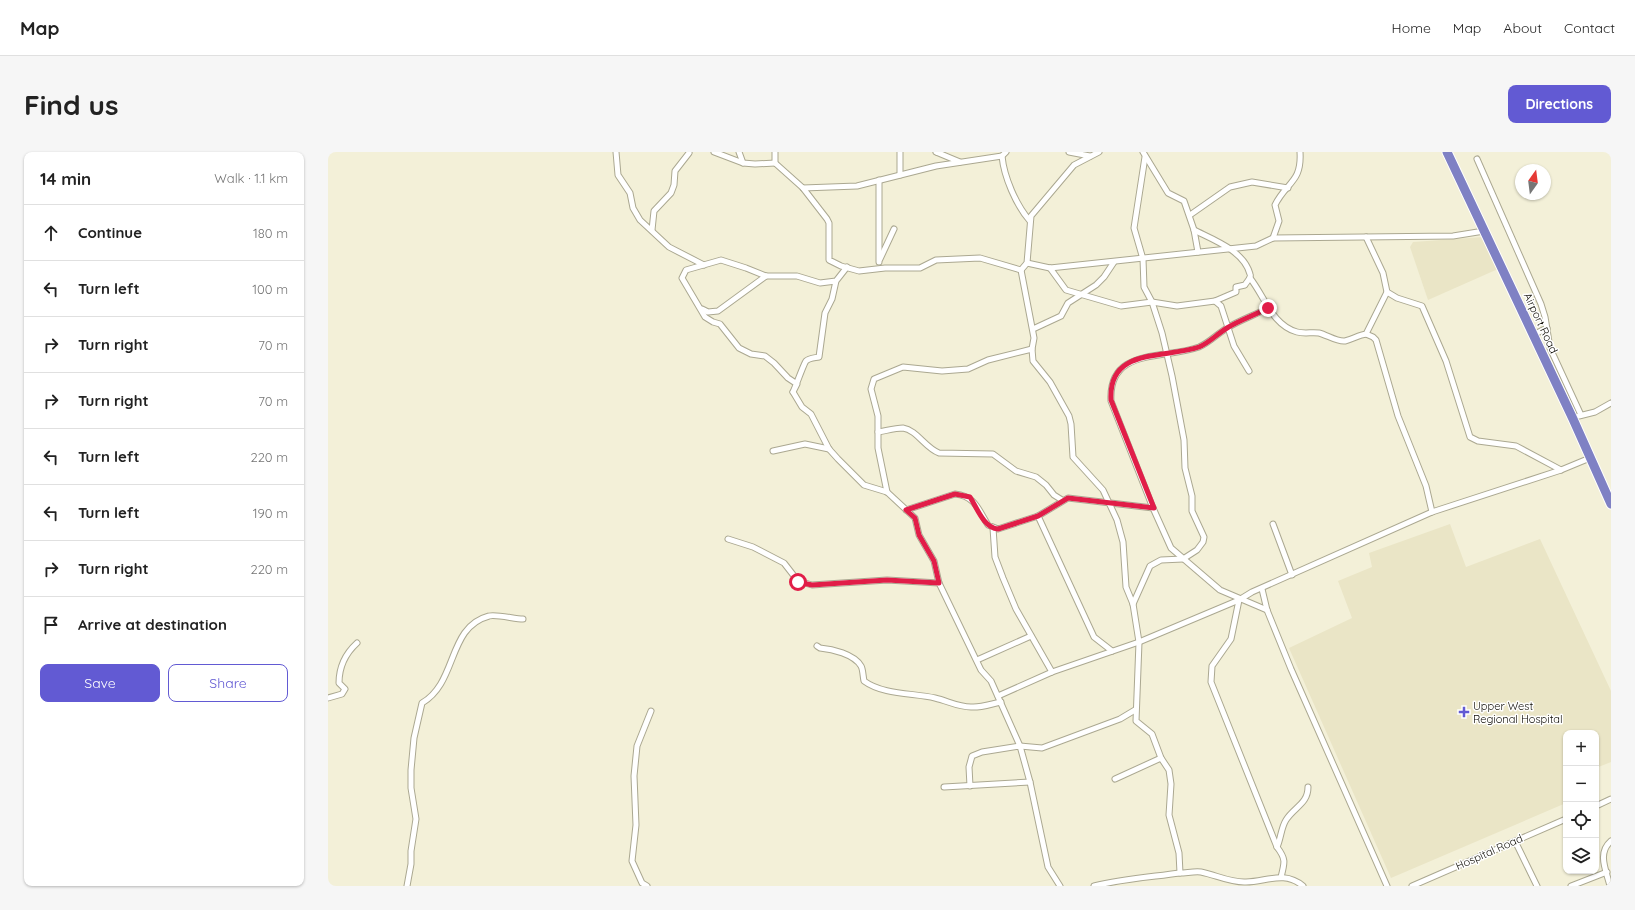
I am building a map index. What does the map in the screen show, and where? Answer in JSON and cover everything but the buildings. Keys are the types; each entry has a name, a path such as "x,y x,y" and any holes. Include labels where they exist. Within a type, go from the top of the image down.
{"highway":[{"name":"Airport Road","path":"1447,152 1533,335 1577,417 1590,458 1611,504"}],"street":[{"path":"616,152 618,175 630,193 636,214 640,220 669,248 704,265"},
{"path":"682,152 690,152"},
{"path":"652,230 654,211 671,193 674,184 675,171 690,152"},
{"path":"714,152 744,163 775,163 803,188 822,211 829,223 829,260 847,267 859,271 920,268 936,260 980,258 1020,270"},
{"path":"739,152 744,163"},
{"path":"775,152 775,163"},
{"path":"900,152 900,175"},
{"path":"936,152 960,162"},
{"path":"1069,152 1091,156"},
{"path":"1020,270 1027,263 1031,216 1074,165 1099,152"},
{"path":"1273,238 1279,221 1276,205 1300,170 1300,152"},
{"path":"803,188 856,186 960,162 1004,154 1002,163 1018,207 1030,221"},
{"path":"1144,154 1168,193 1184,201 1190,215 1198,252"},
{"path":"1133,604 1150,566 1161,560 1183,559 1197,550 1203,542 1204,537 1192,511 1192,496 1185,468 1184,440 1172,376 1165,354 1162,333 1152,302 1144,287 1143,259 1134,228 1144,154"},
{"path":"1477,160 1542,304 1550,348 1577,417 1595,412 1611,403"},
{"path":"879,180 879,262"},
{"path":"1190,215 1230,186 1252,182 1288,188"},
{"path":"877,269 894,229"},
{"path":"1194,230 1231,249 1248,268 1250,278 1258,288 1268,308 1283,326 1298,332 1319,333 1343,341 1366,334 1387,292 1383,273 1366,237"},
{"path":"1027,263 1050,268 1114,262 1256,246 1273,238 1453,236 1484,231"},
{"path":"793,392 797,384 788,378 774,363 765,356 751,354 739,348 720,324 705,317 682,278 686,270 721,260 766,276 797,276 820,283 836,281"},
{"path":"1033,329 1061,316 1068,303 1100,282 1114,262"},
{"path":"793,392 806,361 818,357 825,313 832,299 836,281 847,267"},
{"path":"1050,268 1065,289 1121,306 1152,302 1177,306 1215,301 1236,292 1236,287 1245,285 1250,278"},
{"path":"1020,270 1033,329 1033,361 1050,382 1069,416 1071,424 1072,457 1103,490 1117,520 1124,542 1126,586 1133,604 1139,642 1135,710 1136,721 1152,734 1161,758 1169,770 1171,784 1169,815 1179,853 1180,873"},
{"path":"699,308 708,312 718,311 766,276"},
{"path":"1387,292 1397,298 1422,306 1446,362 1470,437 1478,441 1516,446 1561,470"},
{"path":"1215,301 1221,306 1234,346 1249,371"},
{"path":"1267,610 1239,600 1220,590 1171,548 1111,400 1110,386 1118,372 1129,362 1141,357 1200,347 1227,328 1268,308"},
{"path":"1533,335 1547,328"},
{"path":"1366,334 1376,340 1398,416 1426,486 1432,512"},
{"path":"887,492 878,448 878,416 871,389 874,380 903,367 942,371 968,369 988,360 1032,349"},
{"path":"793,392 802,407 811,414 829,449 864,485 887,492 915,518 919,535 934,561 939,583 981,670 990,681 1001,702 1020,746 1030,782 1048,867 1060,886"},
{"path":"878,432 901,428 908,429 931,450 939,453 993,454 1016,471 1036,477 1046,485 1054,495 1062,500"},
{"path":"773,451 805,444 829,449"},
{"path":"998,696 1052,672 1139,642 1239,600 1432,512 1561,470 1590,458"},
{"path":"906,510 955,494 962,495 970,497 988,525 998,529 1038,516 1057,505 1062,500 1068,498 1154,508"},
{"path":"1038,516 1094,637 1112,651"},
{"path":"1273,524 1292,575"},
{"path":"993,528 995,557 1016,609 1052,672"},
{"path":"728,539 753,547 784,563 798,582 812,585 887,580 939,583"},
{"path":"1262,589 1267,610 1291,669 1387,886"},
{"path":"1239,600 1231,639 1212,666 1211,682 1277,847 1284,857 1285,865 1281,878"},
{"path":"407,886 416,819 411,788 411,770 414,738 422,703 437,692 466,629 490,615 523,620"},
{"path":"977,660 1031,636"},
{"path":"328,698 342,694 345,689 338,683 341,663 348,652 357,643"},
{"path":"817,646 844,653 857,662 862,667 864,681 870,685 903,694 934,698 958,706 973,708 1001,702"},
{"path":"970,786 969,767 972,756 982,752 1020,746 1042,748 1120,719 1135,710"},
{"path":"643,885 632,861 636,825 634,776 637,746 651,711"},
{"path":"1115,779 1161,758"},
{"path":"944,787 1030,782"},
{"path":"1277,847 1286,819 1305,801 1308,794 1308,787"},
{"path":"1599,805 1611,799"},
{"name":"Hospital Road","path":"1412,886 1563,820"},
{"path":"1515,841 1537,886"},
{"path":"1610,886 1602,854 1604,848 1611,841"},
{"path":"1094,886 1117,880 1201,872 1210,876 1245,882 1262,881 1270,878 1281,878 1303,886"},
{"path":"1571,886 1606,872"}],"shaded area":[{"path":"1483,237 1498,269 1428,300 1410,247 1413,242"},
{"name":"Upper West Regional Hospital","path":"1450,524 1466,567 1540,539 1611,691 1611,762 1599,767 1599,730 1563,730 1563,804 1391,878 1289,648 1352,618 1338,581 1372,567 1369,553"}],"place":[{"name":"Upper West Regional Hospital","path":"1464,712"}],"route":[{"path":"798,582 812,585 887,580 939,583 934,561 919,535 915,518 906,510 955,494 970,497 988,525 998,529 1038,516 1057,505 1062,500 1068,498 1154,508 1111,400 1110,386 1118,372 1129,362 1141,357 1200,347 1227,328 1268,308"}]}
